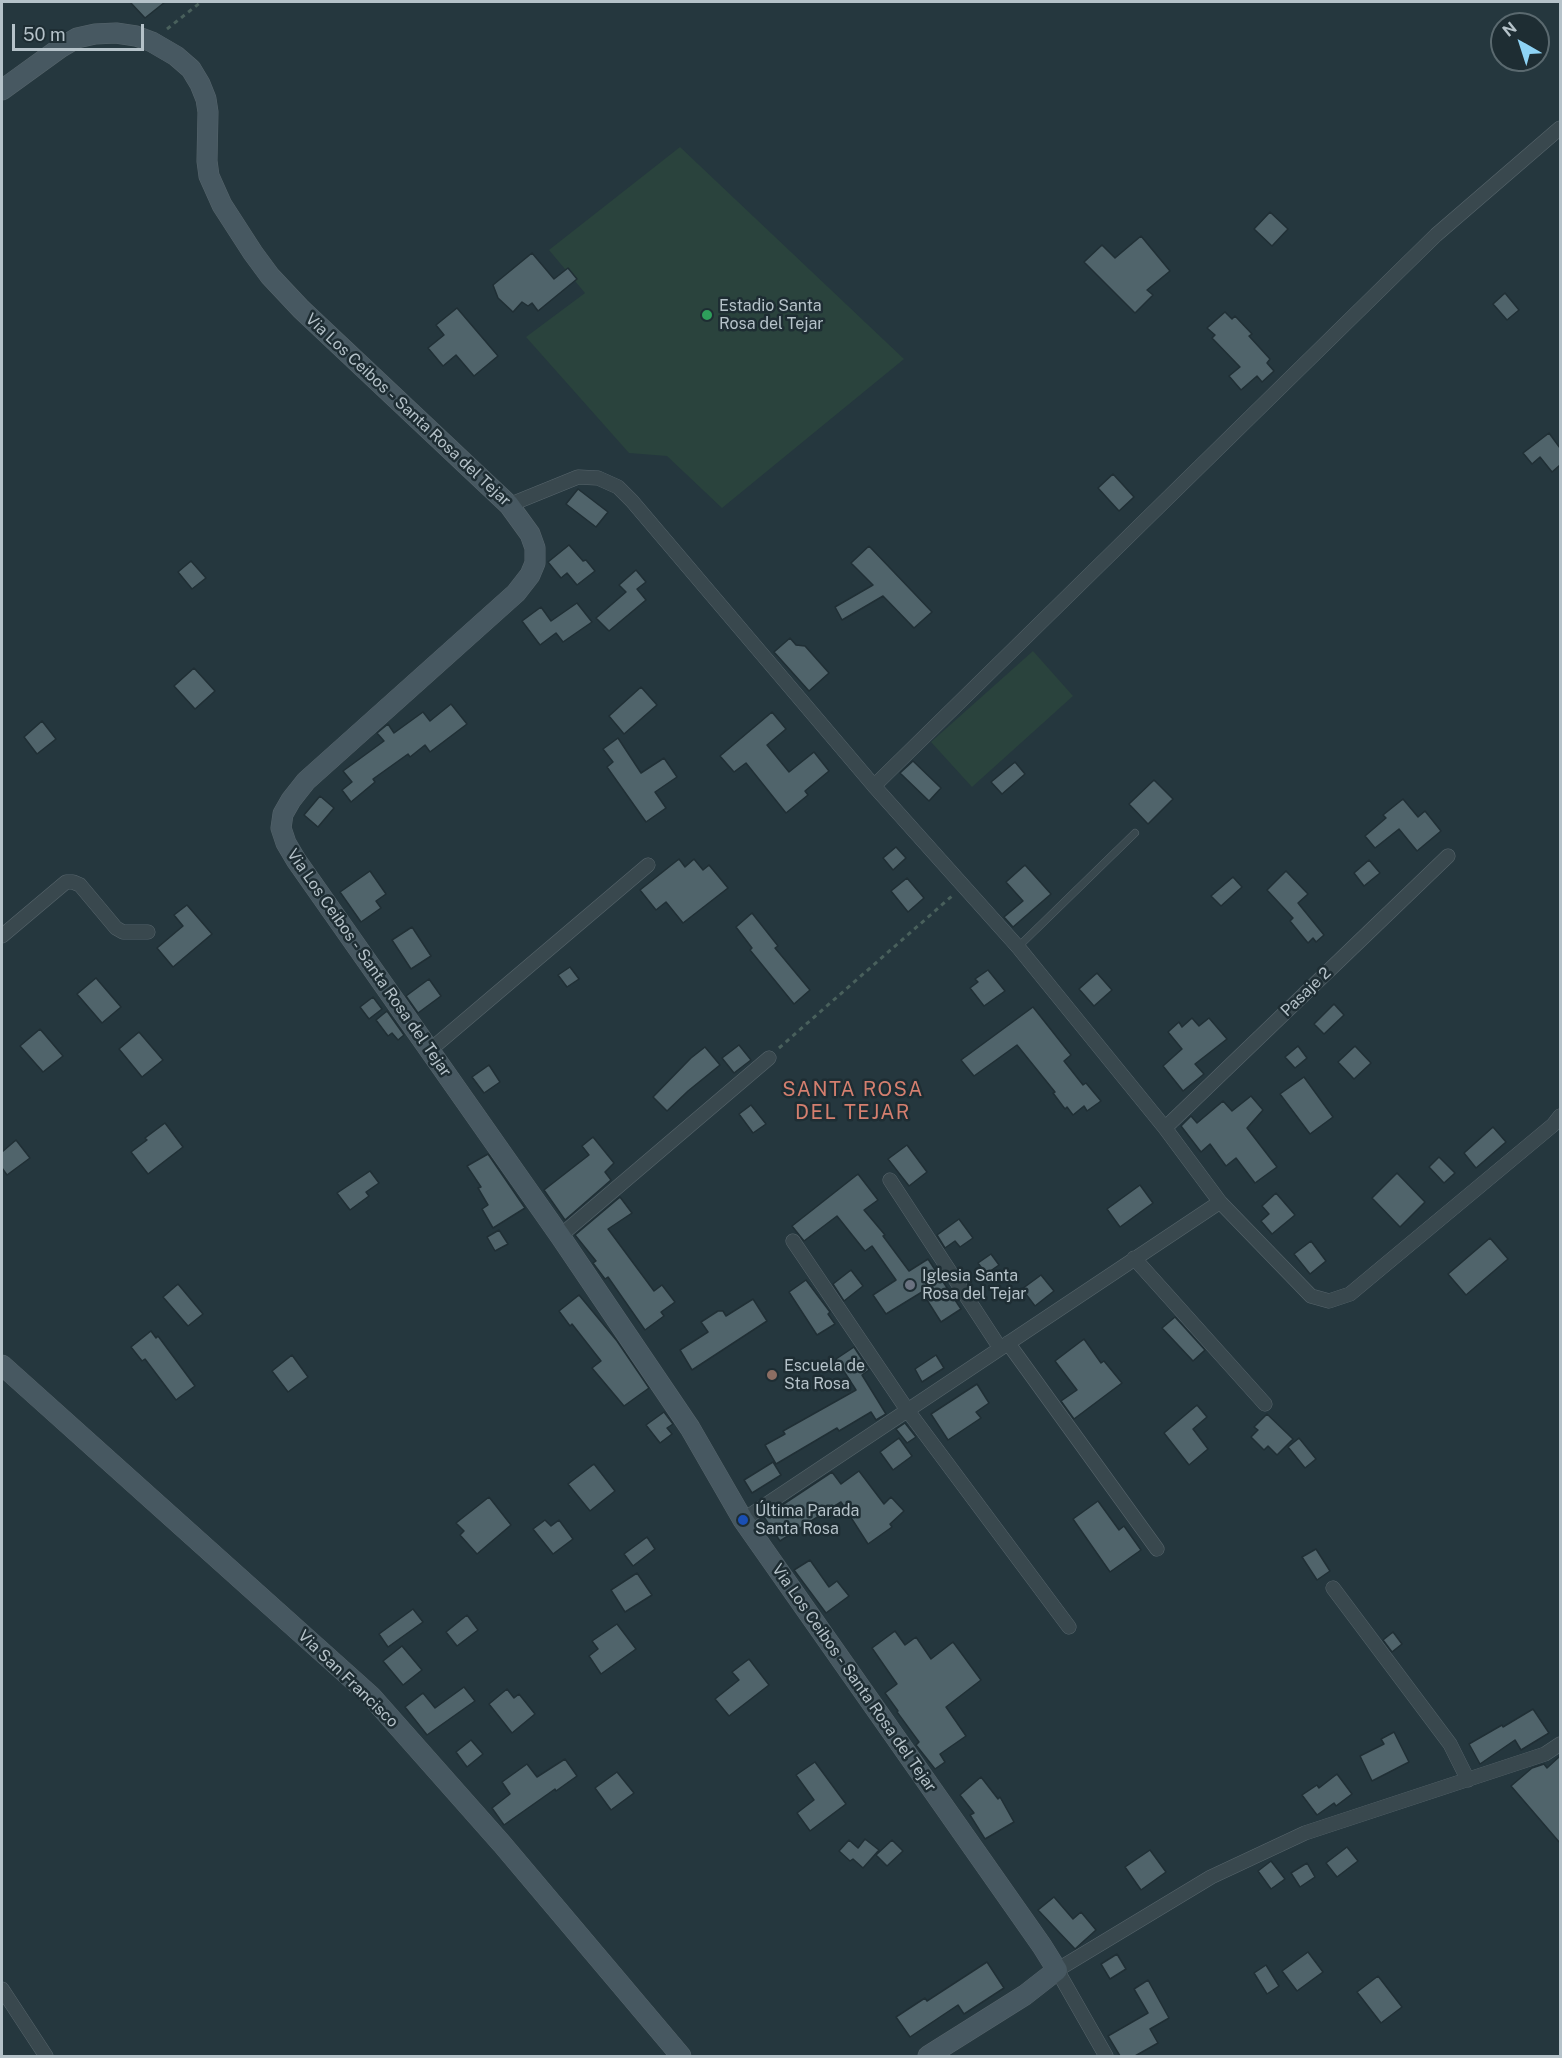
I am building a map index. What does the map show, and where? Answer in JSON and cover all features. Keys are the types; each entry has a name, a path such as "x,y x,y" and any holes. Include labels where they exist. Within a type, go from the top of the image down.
{"main road":[{"name":"Via Los Ceibos - Santa Rosa del Tejar","path":"2,90 52,53 77,38 95,34 116,33 136,36 176,56 191,69 200,84 208,112 209,176 222,205 270,276 301,309 509,505 530,534 535,548 535,563 530,575 516,593 306,781 283,814 281,828 286,843 560,1236 690,1428 743,1520 1057,1970"},
{"name":"Via San Francisco","path":"2,1365 371,1696 502,1844 681,2056"},
{"path":"928,2056 1025,1995 1057,1970"}],"street":[{"path":"874,786 1436,235 1560,128"},
{"path":"509,505 578,477 598,478 618,487 874,786 1018,947 1165,1128 1220,1202 1311,1296 1329,1301 1350,1294 1553,1125 1560,1116"},
{"name":"Pasaje 2","path":"1165,1128 1448,856"},
{"path":"430,1050 648,864"},
{"path":"2,936 66,882 80,885 123,932 148,932"},
{"path":"560,1236 769,1058"},
{"path":"890,1180 1004,1346 1157,1549"},
{"path":"743,1520 1220,1202"},
{"path":"793,1241 908,1411 1069,1627"},
{"path":"1134,1258 1265,1404"},
{"path":"1333,1588 1450,1744 1468,1780"},
{"path":"1106,2056 1057,1970 1211,1877 1305,1833 1545,1754 1560,1744"},
{"path":"2,1989 46,2056"}],"lane":[{"path":"1018,947 1135,833"}],"path":[{"path":"152,42 201,2"},
{"path":"769,1058 964,886"}],"green space":[{"name":"Estadio Santa Rosa del Tejar","path":"680,147 904,359 722,508 667,456 629,453 526,337 585,293 549,250"},
{"path":"1033,651 1073,696 972,787 931,742"}],"building":[{"path":"130,2 165,2 145,18"},
{"path":"1270,212 1288,229 1272,246 1254,229"},
{"path":"1141,236 1170,271 1147,290 1153,295 1135,313 1084,262 1102,245 1115,258"},
{"path":"532,253 554,279 568,268 577,279 538,311 532,303 528,306 522,302 513,312 498,298 493,285"},
{"path":"1505,293 1519,310 1507,320 1493,304"},
{"path":"457,308 498,356 474,376 456,355 443,366 428,348 444,335 436,325"},
{"path":"1225,312 1232,319 1235,316 1252,334 1249,336 1270,359 1267,363 1274,371 1262,382 1257,376 1241,390 1229,376 1240,367 1212,338 1215,335 1207,328"},
{"path":"1549,433 1560,448 1560,465 1552,472 1540,457 1532,464 1523,453"},
{"path":"1113,474 1134,497 1119,511 1098,488"},
{"path":"578,489 608,512 596,527 566,504"},
{"path":"569,545 595,571 577,585 567,573 561,578 548,562"},
{"path":"869,546 932,612 914,628 883,596 842,620 835,607 873,585 851,563"},
{"path":"191,561 206,578 192,589 178,572"},
{"path":"636,570 646,582 637,589 646,600 609,631 596,618 626,592 619,585"},
{"path":"577,603 592,622 563,642 556,633 540,645 522,621 541,607 551,621"},
{"path":"790,638 796,645 805,646 829,673 809,691 774,652"},
{"path":"194,668 215,691 195,709 174,686"},
{"path":"641,687 657,705 624,734 609,716"},
{"path":"451,704 467,724 430,752 425,745 410,757 408,754 373,779 375,782 351,802 342,790 352,782 343,771 384,741 377,733 388,724 394,733 423,712 430,721"},
{"path":"772,712 786,729 767,745 789,772 814,752 829,771 805,791 808,795 786,813 746,763 734,772 720,756"},
{"path":"42,721 56,739 37,754 24,737"},
{"path":"618,738 641,773 664,758 677,777 655,792 666,808 646,822 607,767 613,762 603,749"},
{"path":"913,761 941,788 929,801 900,773"},
{"path":"1015,762 1025,774 1002,794 991,782"},
{"path":"1154,780 1173,799 1148,824 1129,804"},
{"path":"320,796 334,808 318,827 304,815"},
{"path":"1403,799 1418,817 1425,811 1441,831 1417,851 1399,829 1375,848 1365,836 1386,818 1383,815"},
{"path":"896,847 906,858 893,870 883,858"},
{"path":"679,859 685,867 694,859 703,870 709,865 728,888 683,923 666,902 656,910 640,890"},
{"path":"1369,860 1380,873 1364,886 1354,873"},
{"path":"1025,865 1051,894 1013,927 1004,917 1023,901 1006,882"},
{"path":"370,871 386,894 376,901 381,908 361,922 340,892"},
{"path":"1286,871 1308,894 1298,903 1324,935 1316,942 1313,938 1308,943 1290,921 1293,918 1267,890"},
{"path":"1233,877 1242,887 1221,906 1211,896"},
{"path":"907,878 924,898 908,912 891,891"},
{"path":"187,905 212,934 173,967 157,948 183,926 174,915"},
{"path":"752,913 778,946 775,948 810,990 794,1004 750,950 752,948 736,927"},
{"path":"412,927 431,956 411,969 392,940"},
{"path":"570,967 579,979 567,987 558,975"},
{"path":"988,970 1005,991 984,1006 970,988 978,982 975,979"},
{"path":"1097,973 1112,990 1094,1006 1079,989"},
{"path":"96,978 121,1007 102,1023 77,994"},
{"path":"429,979 441,996 418,1013 406,996"},
{"path":"373,997 382,1009 369,1019 360,1007"},
{"path":"1334,1004 1344,1015 1324,1034 1314,1024"},
{"path":"1033,1007 1071,1055 1064,1061 1083,1085 1086,1083 1101,1101 1087,1111 1084,1106 1073,1115 1067,1107 1065,1109 1053,1093 1055,1092 1017,1045 974,1076 961,1060"},
{"path":"387,1011 404,1035 398,1040 392,1033 388,1036 376,1020"},
{"path":"1192,1018 1199,1026 1209,1018 1227,1039 1195,1064 1204,1074 1183,1091 1163,1066 1182,1049 1168,1032 1179,1022 1182,1027"},
{"path":"40,1029 63,1056 43,1072 20,1046"},
{"path":"139,1032 163,1060 142,1077 119,1049"},
{"path":"739,1045 751,1060 734,1073 722,1058"},
{"path":"1298,1046 1307,1058 1295,1068 1285,1057"},
{"path":"1355,1046 1371,1063 1354,1079 1338,1062"},
{"path":"705,1047 720,1065 667,1111 653,1097"},
{"path":"489,1065 500,1082 484,1093 472,1077"},
{"path":"1304,1077 1333,1117 1310,1134 1280,1094"},
{"path":"1251,1096 1263,1110 1247,1128 1277,1167 1255,1183 1236,1158 1226,1166 1210,1144 1201,1152 1181,1126 1191,1116 1197,1123 1223,1101 1232,1111"},
{"path":"751,1105 766,1124 753,1133 739,1114"},
{"path":"165,1123 183,1147 148,1174 131,1152"},
{"path":"1493,1127 1506,1142 1476,1168 1464,1153"},
{"path":"593,1137 614,1163 605,1172 611,1180 565,1220 544,1190 589,1155 582,1146"},
{"path":"16,1140 30,1158 7,1175 2,1168 2,1152"},
{"path":"907,1145 927,1172 909,1186 888,1159"},
{"path":"488,1154 525,1208 493,1228 482,1209 488,1205 478,1188 481,1187 467,1166"},
{"path":"1439,1157 1455,1173 1444,1183 1429,1167"},
{"path":"370,1171 379,1183 366,1192 369,1196 350,1210 337,1193"},
{"path":"1397,1173 1425,1202 1400,1227 1372,1198"},
{"path":"858,1174 878,1200 864,1210 885,1235 883,1236 909,1271 928,1259 961,1309 941,1322 922,1292 886,1314 873,1295 896,1280 872,1246 865,1251 837,1216 804,1241 792,1226"},
{"path":"1140,1185 1153,1203 1120,1227 1107,1209"},
{"path":"1276,1193 1295,1215 1272,1234 1261,1221 1269,1214 1262,1206"},
{"path":"620,1197 632,1213 608,1229 654,1291 662,1285 675,1302 661,1312 664,1316 645,1330 608,1277 605,1279 593,1263 596,1261 575,1235"},
{"path":"959,1219 973,1238 960,1247 955,1241 945,1248 937,1235"},
{"path":"499,1230 508,1244 495,1251 487,1237"},
{"path":"1490,1238 1508,1259 1466,1295 1448,1274"},
{"path":"1311,1241 1326,1261 1310,1274 1294,1254"},
{"path":"991,1254 999,1265 986,1274 978,1263"},
{"path":"851,1270 863,1286 844,1301 833,1284"},
{"path":"1041,1275 1054,1291 1035,1306 1022,1289"},
{"path":"806,1280 830,1312 828,1314 835,1324 817,1335 789,1292"},
{"path":"178,1284 203,1314 188,1326 163,1297"},
{"path":"579,1295 617,1341 649,1388 624,1406 592,1368 601,1361 559,1311"},
{"path":"753,1299 767,1321 692,1370 680,1350 708,1332 701,1322 718,1311 723,1311 726,1316"},
{"path":"1175,1317 1205,1350 1193,1361 1162,1328"},
{"path":"151,1331 156,1338 158,1336 195,1386 176,1400 145,1359 142,1361 131,1347"},
{"path":"1084,1339 1101,1363 1104,1361 1122,1383 1074,1419 1061,1401 1077,1390 1055,1361"},
{"path":"854,1347 869,1370 862,1375 886,1414 876,1420 871,1412 839,1431 837,1428 776,1464 765,1445 785,1434 783,1431 856,1390 836,1359"},
{"path":"292,1355 308,1377 288,1392 272,1371"},
{"path":"936,1355 944,1368 922,1382 915,1369"},
{"path":"977,1384 989,1403 976,1412 981,1418 948,1440 931,1414"},
{"path":"1197,1405 1207,1417 1193,1429 1208,1449 1189,1465 1164,1433"},
{"path":"664,1412 673,1424 667,1428 672,1434 660,1443 646,1425"},
{"path":"1267,1414 1293,1439 1277,1455 1268,1446 1264,1450 1251,1437 1258,1430 1254,1427"},
{"path":"905,1423 916,1437 907,1443 896,1429"},
{"path":"899,1438 912,1456 893,1470 880,1452"},
{"path":"1299,1438 1316,1459 1305,1468 1288,1447"},
{"path":"773,1462 781,1475 752,1493 744,1480"},
{"path":"594,1464 615,1491 590,1511 568,1484"},
{"path":"859,1471 884,1504 891,1497 904,1511 890,1524 892,1527 868,1544 841,1502 780,1541 764,1517 832,1472 841,1484"},
{"path":"489,1497 511,1525 477,1554 460,1535 464,1531 456,1523"},
{"path":"1098,1501 1119,1530 1124,1526 1141,1550 1110,1572 1073,1519"},
{"path":"545,1520 551,1526 559,1520 573,1539 553,1554 533,1529"},
{"path":"647,1537 655,1549 633,1566 624,1554"},
{"path":"1316,1549 1330,1571 1317,1580 1302,1557"},
{"path":"810,1560 829,1587 837,1581 849,1596 826,1613 794,1570"},
{"path":"637,1573 652,1595 625,1612 611,1590"},
{"path":"413,1609 423,1622 388,1647 379,1634"},
{"path":"467,1615 478,1630 457,1646 446,1632"},
{"path":"617,1624 636,1649 601,1674 589,1656 598,1649 592,1641"},
{"path":"895,1631 905,1645 916,1637 931,1659 953,1642 981,1680 946,1707 966,1736 940,1754 945,1762 935,1769 916,1745 919,1742 885,1693 897,1684 872,1648"},
{"path":"1393,1632 1402,1644 1392,1652 1383,1640"},
{"path":"402,1646 422,1670 403,1685 383,1661"},
{"path":"749,1659 769,1685 729,1716 715,1699 739,1680 732,1672"},
{"path":"464,1687 475,1701 427,1735 405,1707 423,1693 435,1708"},
{"path":"507,1689 514,1698 519,1694 535,1714 512,1733 489,1704"},
{"path":"1533,1709 1549,1733 1521,1750 1515,1740 1480,1764 1469,1744"},
{"path":"1394,1732 1409,1762 1372,1781 1360,1756 1384,1744 1381,1739"},
{"path":"471,1740 483,1754 467,1767 456,1752"},
{"path":"1560,1756 1560,1843 1511,1786 1532,1768 1544,1764 1547,1768"},
{"path":"565,1759 577,1776 504,1825 492,1808 510,1794 502,1782 527,1764 537,1777"},
{"path":"815,1762 846,1804 810,1831 797,1813 814,1800 796,1775"},
{"path":"617,1772 634,1793 611,1810 595,1788"},
{"path":"1337,1774 1352,1794 1336,1806 1334,1803 1317,1815 1302,1795 1317,1785 1319,1788"},
{"path":"981,1777 998,1799 1000,1797 1014,1822 985,1839 970,1815 974,1813 960,1795"},
{"path":"865,1839 879,1850 863,1868 853,1859 850,1861 839,1851 849,1840 858,1848"},
{"path":"892,1840 903,1851 887,1866 876,1855"},
{"path":"1347,1847 1358,1861 1337,1877 1326,1863"},
{"path":"1150,1850 1166,1872 1141,1890 1125,1867"},
{"path":"1271,1861 1285,1879 1271,1889 1258,1871"},
{"path":"1307,1863 1315,1877 1300,1887 1291,1873"},
{"path":"1054,1897 1073,1919 1081,1912 1096,1930 1075,1949 1038,1910"},
{"path":"1308,1952 1323,1972 1297,1991 1282,1971"},
{"path":"1117,1954 1126,1969 1110,1979 1101,1964"},
{"path":"987,1962 1004,1988 964,2014 958,2005 910,2037 896,2017 925,1998 927,2001"},
{"path":"1266,1965 1279,1986 1267,1994 1254,1973"},
{"path":"1378,1976 1402,2007 1381,2023 1357,1992"},
{"path":"1148,1980 1169,2018 1150,2029 1158,2043 1135,2056 1120,2056 1108,2036 1148,2013 1134,1989"}],"place":[{"name":"Estadio Santa Rosa del Tejar","path":"707,315"},
{"name":"Iglesia Santa Rosa del Tejar","path":"910,1285"},
{"name":"Escuela de Sta Rosa","path":"772,1375"},
{"name":"Última Parada Santa Rosa","path":"743,1520"}],"district":[{"name":"SANTA ROSA DEL TEJAR","path":"853,1102"}]}
